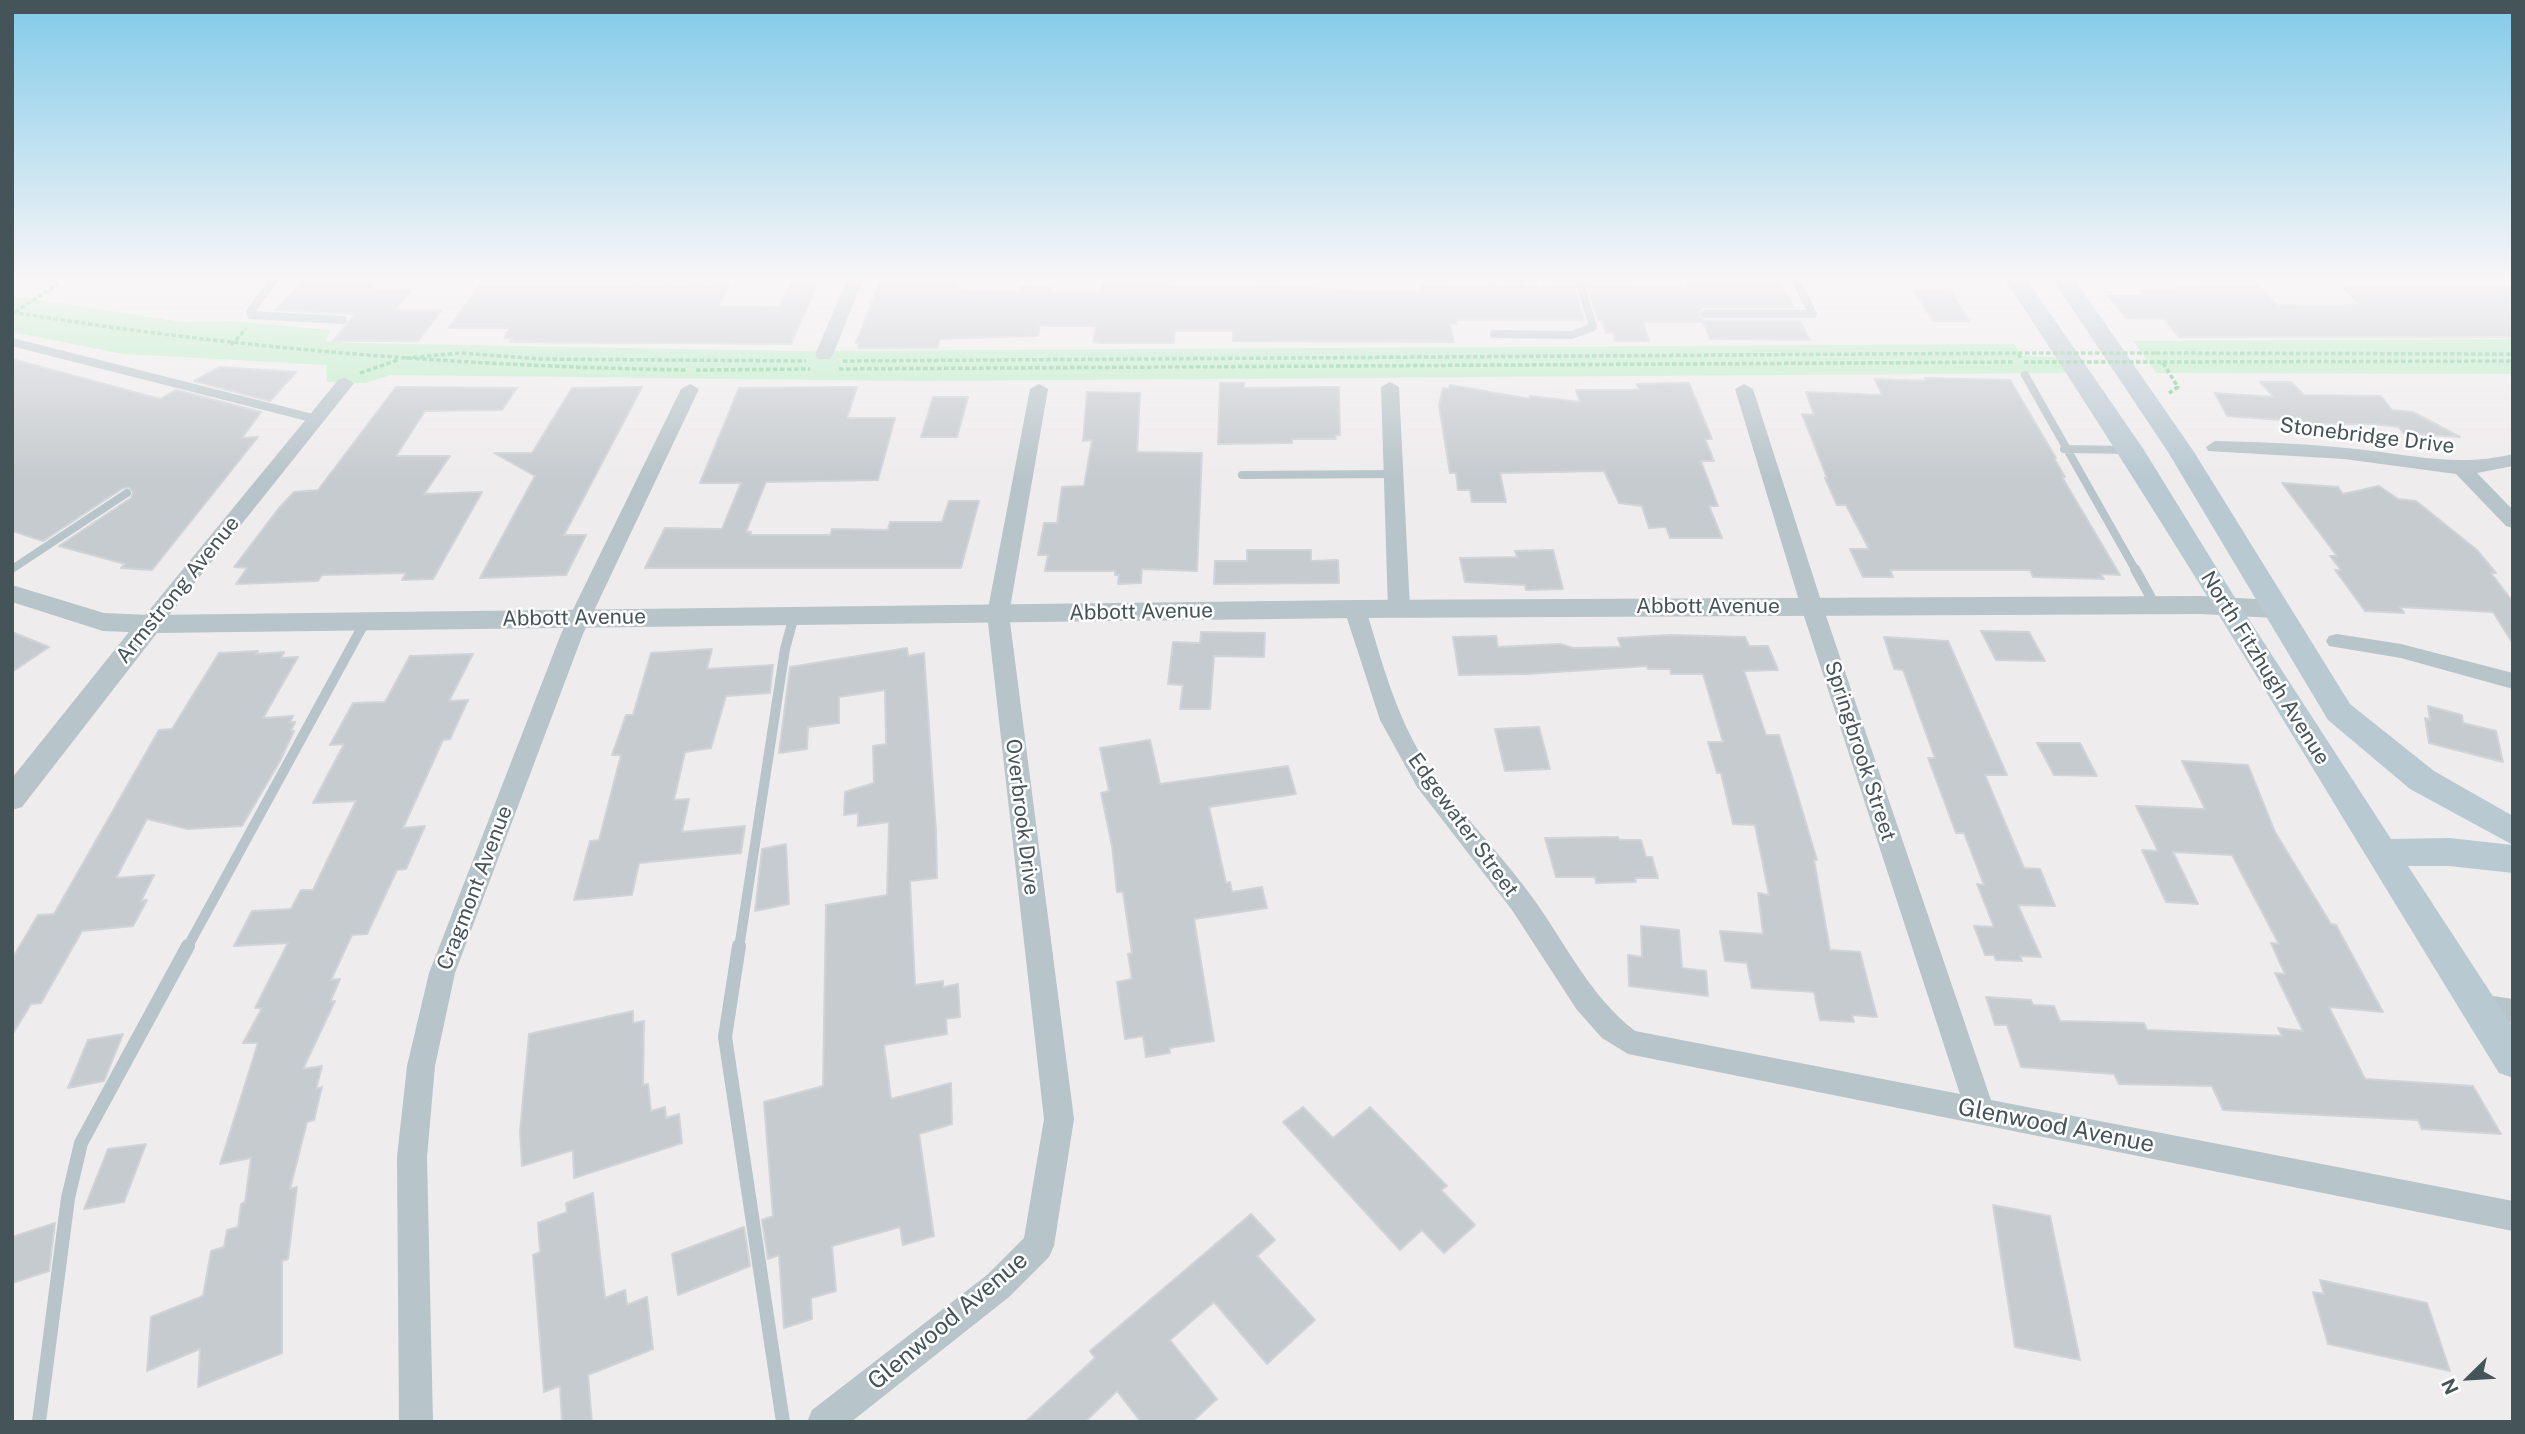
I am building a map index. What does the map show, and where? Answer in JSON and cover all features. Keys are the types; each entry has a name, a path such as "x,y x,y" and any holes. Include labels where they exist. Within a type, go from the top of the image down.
{"main road":[{"name":"North Fitzhugh Avenue","path":"2060,344 2132,450 2225,606 2381,853 2496,1009 2513,1060"},
{"name":"North Fitzhugh Avenue","path":"2108,344 2181,452 2339,712 2422,780 2513,832"},
{"path":"2132,450 2181,452"},
{"path":"2381,853 2449,852 2513,859"}],"street":[{"path":"823,362 830,344"},
{"name":"Armstrong Avenue","path":"12,799 345,383"},
{"path":"1390,387 1399,608"},
{"name":"Cragmont Avenue","path":"416,1422 412,1157 421,1066 442,973 579,618 690,389"},
{"name":"Overbrook Drive","path":"1038,1246 1052,1175 1059,1119 998,614 1040,389"},
{"name":"Springbrook Street","path":"1744,389 1812,607 1980,1111"},
{"name":"Stonebridge Drive","path":"2215,447 2279,448 2386,458 2464,471 2513,460"},
{"path":"2464,471 2513,522"},
{"name":"Abbott Avenue","path":"12,593 103,622 150,624 1399,608 2155,605 2274,609"},
{"name":"Edgewater Street","path":"1355,609 1390,720 1424,780 1533,919 1580,995 1604,1025"},
{"path":"2337,641 2401,651 2513,681"},
{"name":"Glenwood Avenue","path":"1604,1025 1628,1042 2513,1216"},
{"name":"Glenwood Avenue","path":"824,1422 998,1286 1038,1246"}],"lane":[{"path":"20,344 316,419"},
{"path":"2025,375 2064,449 2155,605"},
{"path":"2064,449 2132,450"},
{"path":"1242,475 1394,474"},
{"path":"12,569 127,493"},
{"path":"783,1422 725,1037 785,649 794,616"},
{"path":"39,1422 68,1198 81,1143 366,620"}],"path":[{"path":"224,344 397,360 580,369 811,369"},
{"path":"374,370 397,360 461,353 542,359 823,362 2513,361"},
{"path":"823,362 2018,353 2513,354"},
{"path":"2168,353 2176,362"},
{"path":"342,362 345,355"},
{"path":"2163,362 2178,387 2174,393"}],"green space":[{"path":"72,344 403,344 792,351 2014,344 2022,356 2055,357 2068,373 915,381 391,375 365,383 327,382 326,365 123,354"},
{"path":"2135,344 2513,344 2513,374 2156,373"}],"building":[{"path":"859,344 938,344 937,348 858,348"},
{"path":"12,359 160,399 176,390 261,412 242,438 258,437 152,570 121,568 125,564 59,546 131,498 133,492 129,487 123,488 43,541 12,531"},
{"path":"220,367 296,372 270,401 194,381"},
{"path":"1925,378 2010,380 2056,458 2065,477 2062,477 2120,575 2100,574 2104,579 2033,577 2030,570 1890,570 1893,577 1863,577 1850,549 1869,549 1846,505 1837,505 1825,478 1802,414 1814,415 1806,392 1882,395 1875,379 1926,381"},
{"path":"2260,382 2291,382 2304,395 2381,396 2392,410 2413,412 2460,437 2403,433 2399,427 2373,424 2298,424 2295,421 2227,416 2215,393 2274,397"},
{"path":"1220,383 1244,383 1244,388 1339,387 1340,435 1335,435 1336,439 1292,439 1292,443 1218,444"},
{"path":"1689,383 1712,439 1705,439 1714,461 1701,461 1718,506 1709,506 1722,538 1670,538 1666,527 1649,528 1642,506 1619,503 1604,471 1500,473 1506,502 1472,502 1470,490 1458,490 1456,473 1450,473 1439,406 1443,388 1448,389 1450,385 1530,399 1530,396 1580,402 1576,390 1639,390 1637,384"},
{"path":"396,387 517,388 502,410 425,411 396,456 450,456 424,494 482,492 433,579 402,580 406,573 322,575 318,581 236,584 247,568 234,567 279,508 294,492 318,490"},
{"path":"642,387 564,535 586,535 566,575 480,578 535,476 494,453 532,453 572,388"},
{"path":"857,387 847,418 895,418 878,480 766,482 746,532 751,532 750,535 830,535 832,529 888,530 890,522 942,522 949,501 979,501 961,568 645,568 665,528 722,529 741,483 700,483 739,388"},
{"path":"1087,392 1140,393 1137,452 1202,453 1197,571 1142,569 1141,583 1118,584 1119,575 1115,575 1115,571 1045,571 1048,555 1038,555 1044,523 1057,523 1062,487 1084,486 1092,440 1083,441"},
{"path":"933,397 968,397 957,437 921,437"},
{"path":"2282,483 2338,487 2343,494 2379,486 2398,499 2416,501 2477,550 2496,573 2491,573 2513,602 2513,644 2493,612 2400,607 2404,613 2365,611 2335,570 2341,570 2330,556 2337,556"},
{"path":"1247,550 1311,550 1311,561 1338,560 1339,583 1214,584 1215,561 1247,561"},
{"path":"1553,550 1563,589 1526,590 1525,585 1465,582 1460,558 1517,557 1515,551"},
{"path":"1981,631 2029,632 2045,661 1996,660"},
{"path":"12,632 49,647 12,672"},
{"path":"1201,632 1265,633 1264,657 1214,656 1210,709 1180,709 1183,685 1168,684 1173,642 1200,643"},
{"path":"1670,635 1745,637 1749,646 1768,646 1778,670 1744,671 1766,735 1779,735 1791,773 1817,860 1814,860 1830,950 1860,952 1877,1017 1852,1015 1854,1022 1820,1020 1814,992 1752,988 1747,963 1725,961 1720,931 1763,934 1758,893 1769,895 1755,825 1733,824 1721,773 1717,773 1708,742 1723,742 1703,674 1671,674 1670,669 1648,669 1647,666 1527,674 1459,675 1453,637 1496,636 1498,647 1560,644 1573,648 1621,647 1618,638"},
{"path":"1884,637 1948,641 2007,775 1985,775 2024,868 2040,869 2055,906 2018,905 2041,957 2020,956 2022,961 1996,960 1994,955 1985,955 1974,926 1994,927 1977,884 1984,885 1964,833 1956,833 1928,758 1935,758 1903,670 1894,669"},
{"path":"907,648 908,656 924,653 936,831 937,878 910,881 915,985 943,981 943,987 958,984 960,1017 946,1019 947,1034 884,1045 891,1099 951,1083 952,1124 919,1134 934,1236 903,1245 900,1227 832,1246 836,1291 811,1298 812,1319 784,1328 779,1255 768,1259 762,1220 773,1216 764,1102 823,1086 826,905 887,895 889,822 858,826 858,813 844,815 845,792 874,783 873,746 886,744 885,690 839,697 839,723 808,727 807,749 779,753 790,667"},
{"path":"712,649 707,669 773,665 770,693 726,696 711,748 685,752 674,800 689,799 682,832 745,826 741,853 639,863 632,895 574,900 590,841 599,840 621,755 612,755 626,715 633,715 651,653"},
{"path":"258,651 256,654 284,652 281,658 298,657 263,718 293,716 290,722 295,722 291,731 294,731 280,761 242,826 188,829 147,819 116,878 154,875 141,901 147,900 133,926 82,931 41,1003 31,1004 12,1035 12,959 38,915 54,914 159,730 172,729 219,653"},
{"path":"473,654 449,701 468,700 450,739 443,740 403,828 425,826 406,869 397,870 367,934 352,935 331,980 340,979 330,1002 335,1001 303,1069 322,1066 316,1089 322,1087 314,1120 307,1122 290,1189 297,1187 288,1259 282,1261 282,1353 198,1387 200,1349 147,1371 151,1317 203,1296 211,1251 224,1247 227,1230 238,1227 241,1204 245,1202 251,1158 220,1164 258,1043 243,1043 262,1008 255,1008 288,943 234,946 252,911 291,909 301,890 313,890 356,801 313,803 344,744 330,745 353,703 385,702 410,656"},
{"path":"2428,706 2462,715 2463,723 2496,731 2503,762 2429,743 2425,718 2430,720"},
{"path":"1539,727 1550,769 1505,771 1495,729"},
{"path":"1150,740 1160,784 1288,766 1296,794 1209,807 1226,883 1230,882 1232,892 1262,887 1267,908 1194,919 1214,1041 1169,1048 1170,1053 1146,1057 1143,1036 1125,1039 1117,982 1132,979 1128,954 1132,953 1123,892 1117,892 1112,846 1101,793 1109,791 1100,748"},
{"path":"2037,743 2080,743 2097,776 2054,775"},
{"path":"2182,761 2248,765 2275,832 2331,924 2336,925 2383,1012 2329,1007 2365,1079 2473,1086 2501,1134 2422,1129 2418,1120 2223,1110 2212,1086 2119,1084 2114,1074 2021,1067 2007,1025 1995,1025 1986,997 2031,1000 2033,1005 2054,1006 2060,1021 2144,1023 2147,1030 2282,1036 2278,1028 2303,1031 2275,973 2285,974 2271,943 2279,944 2232,855 2173,852 2198,904 2166,902 2142,850 2158,851 2136,806 2205,809"},
{"path":"1618,837 1619,840 1641,840 1646,857 1652,857 1658,878 1635,878 1636,882 1596,883 1595,877 1556,877 1545,838"},
{"path":"786,844 789,904 755,911 762,849"},
{"path":"1641,926 1679,930 1682,968 1706,971 1708,996 1629,986 1628,955 1642,957"},
{"path":"633,1011 633,1023 644,1021 643,1085 648,1084 651,1111 665,1107 666,1118 679,1114 682,1143 574,1178 573,1150 522,1166 520,1131 529,1034"},
{"path":"123,1034 104,1081 68,1088 88,1040"},
{"path":"1303,1107 1333,1138 1370,1107 1447,1186 1441,1190 1475,1225 1444,1253 1422,1230 1400,1250 1283,1122"},
{"path":"146,1144 124,1202 84,1209 108,1149"},
{"path":"593,1193 605,1298 625,1290 627,1305 647,1297 653,1349 588,1375 592,1422 562,1422 560,1386 544,1392 533,1255 540,1252 538,1223 567,1212 566,1203"},
{"path":"1993,1205 2050,1216 2080,1360 2015,1347"},
{"path":"1251,1214 1275,1240 1257,1256 1315,1320 1267,1364 1214,1302 1170,1340 1217,1399 1192,1422 1141,1422 1117,1391 1085,1422 1025,1422 1095,1358 1090,1351"},
{"path":"55,1223 49,1271 12,1283 12,1237"},
{"path":"744,1227 750,1266 678,1295 672,1254"},
{"path":"2320,1280 2427,1303 2450,1371 2328,1344 2313,1292 2324,1294"}]}
